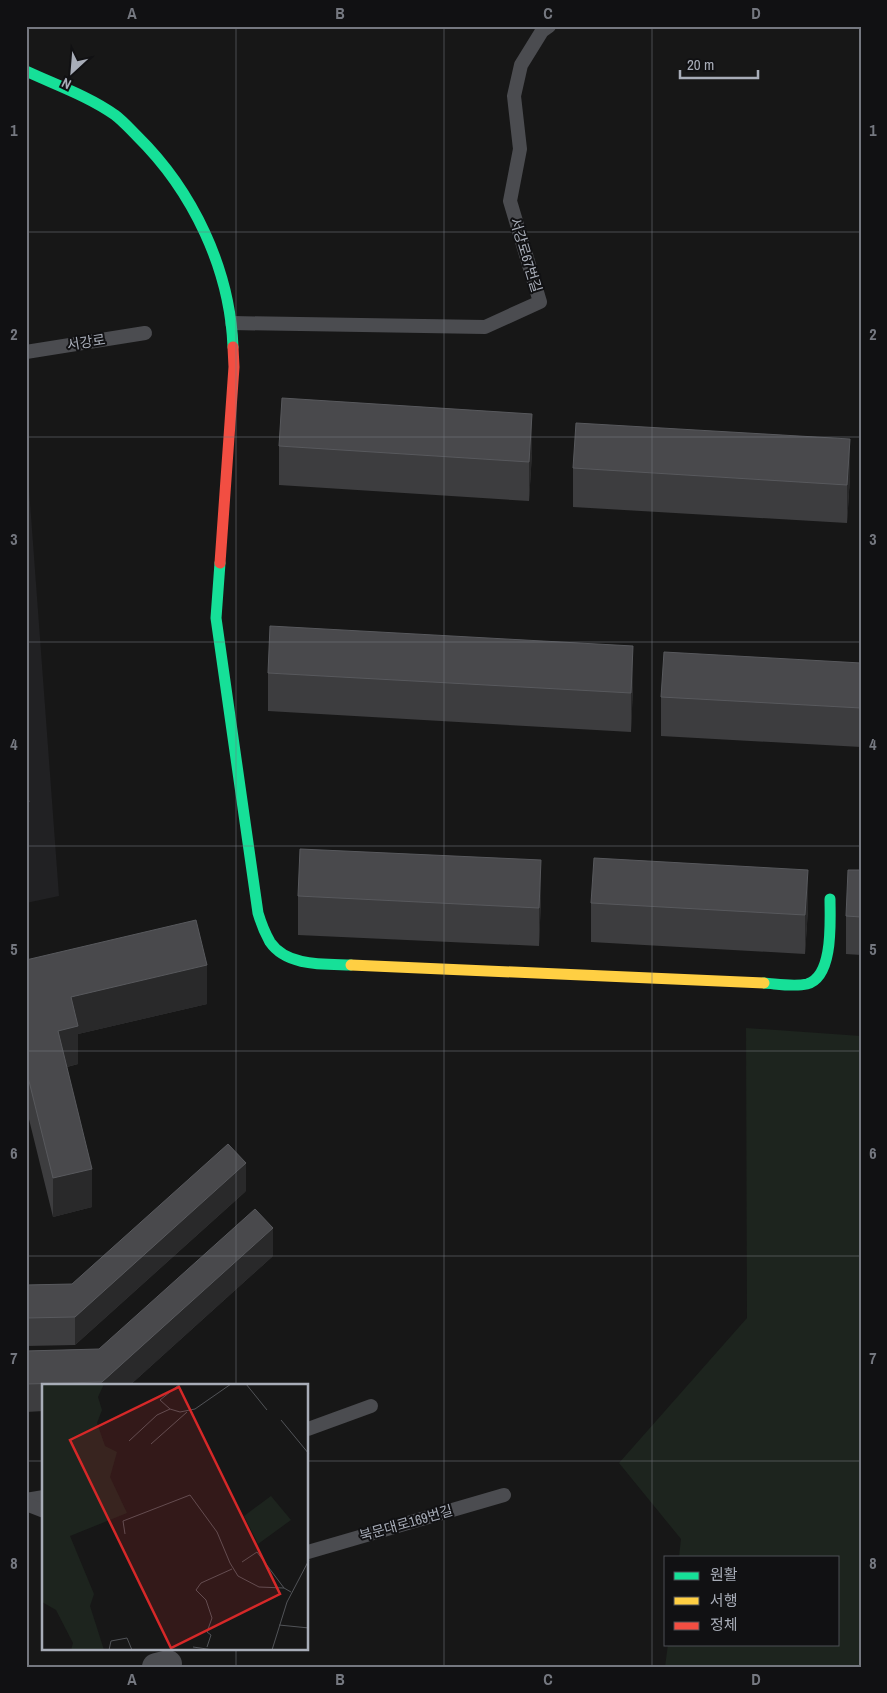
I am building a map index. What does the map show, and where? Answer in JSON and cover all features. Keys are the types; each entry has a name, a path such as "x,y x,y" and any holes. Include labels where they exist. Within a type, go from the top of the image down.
{"street":[{"path":"26,71 92,101 116,116 150,149 176,182 196,213 216,260 232,323 234,367 216,618 258,913 272,945 281,954 294,960 312,963 799,986 812,983 824,969 830,900"}],"lane":[{"name":"서강로67번길","path":"232,323 485,327 540,302 510,201 520,149 514,96 521,65 542,31 549,26"},
{"name":"서강로","path":"26,352 145,333"},
{"path":"309,1428 371,1406"},
{"name":"북문대로169번길","path":"309,1552 504,1495"},
{"path":"26,1500 42,1497"},
{"path":"26,1504 42,1510"}],"shaded area":[{"path":"26,448 59,896 26,903"},
{"path":"746,1028 861,1036 861,1667 665,1667 668,1646 840,1646 840,1556 679,1556 681,1539 619,1463 747,1318"}],"building":[{"path":"282,398 532,414 529,462 279,446"},
{"path":"576,423 850,439 847,485 573,468"},
{"path":"270,626 633,646 631,693 268,673"},
{"path":"664,652 861,663 861,708 661,697"},
{"path":"26,788 29,802 26,803"},
{"path":"300,849 541,860 539,908 298,896"},
{"path":"594,858 808,870 805,915 591,903"},
{"path":"848,870 861,870 861,917 846,916"},
{"path":"196,920 207,965 71,997 78,1026 58,1031 92,1169 53,1178 26,1069 26,960"},
{"path":"228,1144 246,1163 75,1317 26,1318 26,1285 72,1284"},
{"path":"255,1209 273,1228 102,1382 26,1384 26,1351 99,1349"}],"traffic: fast":[{"path":"26,71 83,96 115,115 157,158 175,181 191,206 216,260 225,289 233,347"},
{"path":"220,563 216,618 259,917 270,942 286,956 318,964 351,965"},
{"path":"764,983 797,985 807,984 816,979 822,971 829,947 830,899"}],"traffic: slow":[{"path":"351,965 764,983"}],"traffic: jam":[{"path":"220,563 234,367 233,347"}]}
